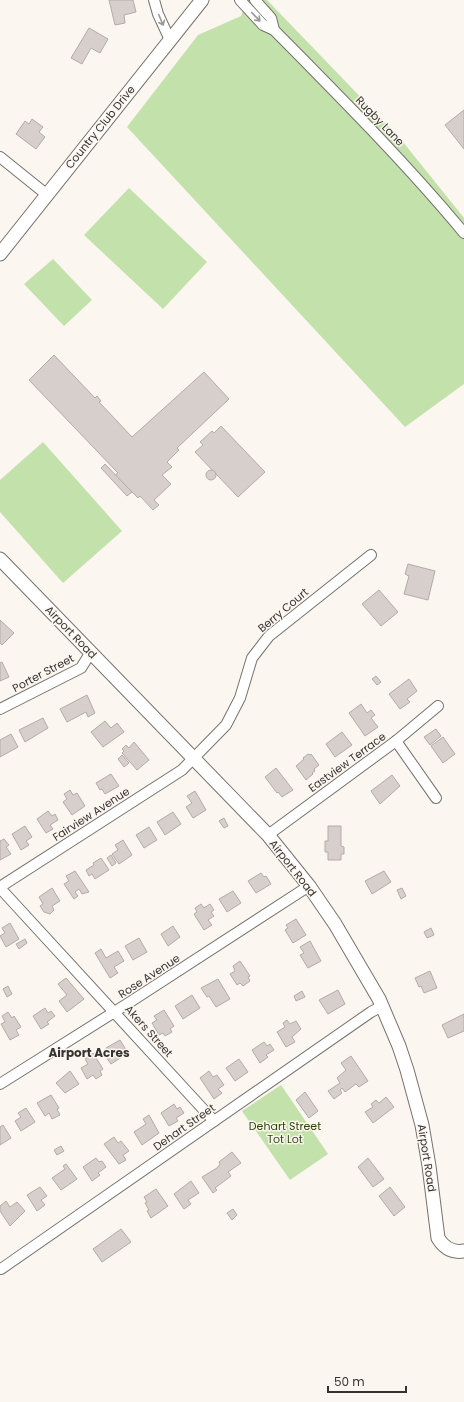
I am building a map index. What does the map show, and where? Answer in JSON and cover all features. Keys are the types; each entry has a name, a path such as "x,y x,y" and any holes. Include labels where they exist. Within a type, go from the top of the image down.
{"street":[{"path":"154,0 158,14 170,40"},
{"name":"Country Club Drive","path":"0,254 46,194 202,0"},
{"name":"Rugby Lane","path":"240,0 263,25 274,30 391,150 464,233"},
{"name":"Rugby Lane","path":"255,0 271,18 274,30"},
{"path":"0,157 46,194"},
{"name":"Berry Court","path":"194,759 226,725 234,713 247,672 259,646 269,636 371,555"},
{"name":"Airport Road","path":"0,559 268,835 309,886 346,942 382,1006 399,1046 418,1110 429,1166 438,1238 445,1247 459,1252"},
{"name":"Porter Street","path":"0,709 81,668 91,652"},
{"name":"Eastview Terrace","path":"268,835 396,741 438,706"},
{"path":"396,741 436,798"},
{"name":"Fairview Avenue","path":"0,888 182,770 194,759"},
{"name":"Rose Avenue","path":"0,1084 309,886"},
{"name":"Akers Street","path":"0,888 214,1121"},
{"name":"Dehart Street","path":"1,1269 382,1006"}],"green space":[{"path":"247,0 267,0 399,137 464,218 464,384 405,427 127,127 198,35 241,16"},
{"path":"129,188 207,262 163,309 84,235"},
{"path":"53,259 92,300 64,326 24,284"},
{"path":"43,442 122,531 63,583 0,512 0,480"},
{"name":"Dehart Street Tot Lot","path":"281,1085 328,1154 290,1180 242,1111"}],"building":[{"path":"109,0 133,0 136,12 124,15 125,23 115,25"},
{"path":"89,28 108,39 100,53 91,48 82,64 71,58"},
{"path":"464,110 464,149 445,125"},
{"path":"32,119 43,127 39,132 45,137 36,149 16,134 25,121 29,124"},
{"path":"54,355 95,398 97,396 101,401 99,402 132,437 204,372 229,399 177,448 179,450 167,462 172,467 162,475 171,484 154,500 159,505 153,510 140,496 138,498 115,475 118,473 29,380"},
{"path":"221,426 265,472 238,497 195,452 203,445 200,442 212,431 214,433"},
{"path":"105,464 132,492 127,496 101,468"},
{"path":"209,470 213,470 216,475 213,480 209,480 206,477 206,473"},
{"path":"408,564 435,571 428,600 404,594 409,576 405,574"},
{"path":"379,590 398,612 381,626 362,604"},
{"path":"0,620 14,633 2,645 0,643"},
{"path":"2,662 9,677 0,681 0,663"},
{"path":"376,676 381,682 377,685 372,679"},
{"path":"409,679 417,691 407,699 410,702 400,709 389,694"},
{"path":"87,695 95,713 88,717 86,712 67,722 60,709"},
{"path":"361,704 367,713 371,710 375,715 371,718 378,727 365,736 349,713"},
{"path":"43,718 48,728 25,742 19,730"},
{"path":"105,721 111,728 117,723 124,732 103,747 91,732"},
{"path":"436,729 441,736 430,745 424,737"},
{"path":"342,732 352,745 335,757 326,744"},
{"path":"11,734 18,747 0,757 0,740"},
{"path":"443,737 455,754 443,763 431,746"},
{"path":"134,742 149,760 137,770 122,753 124,751 122,749 126,745 129,748"},
{"path":"308,754 311,754 319,765 314,769 315,771 312,773 313,774 306,780 296,766"},
{"path":"122,755 129,763 124,767 118,759"},
{"path":"276,768 293,790 282,797 278,792 277,793 265,777"},
{"path":"111,774 119,786 105,794 102,789 100,790 96,783"},
{"path":"392,775 400,786 380,804 371,791"},
{"path":"70,790 73,795 77,793 85,806 72,815 63,802 67,799 64,794"},
{"path":"195,791 206,810 193,818 186,807 192,803 187,796"},
{"path":"48,811 52,816 55,814 58,820 50,825 53,829 46,833 37,819"},
{"path":"173,812 181,824 165,835 157,822"},
{"path":"224,818 228,826 224,828 219,821"},
{"path":"25,826 32,837 26,841 29,845 21,850 12,834"},
{"path":"328,826 341,826 341,846 344,847 344,854 341,854 341,860 328,860 328,852 325,852 325,841 328,841"},
{"path":"149,827 157,840 144,848 136,835"},
{"path":"4,839 9,845 6,847 11,854 0,860 0,841"},
{"path":"123,840 132,855 119,864 112,854 118,850 115,845"},
{"path":"111,855 116,863 112,866 107,858"},
{"path":"101,858 109,870 95,879 92,874 89,876 86,870"},
{"path":"75,871 89,892 82,894 79,889 75,892 78,896 74,899 64,884 69,881 66,876"},
{"path":"384,871 391,882 372,894 365,881"},
{"path":"261,873 264,877 266,876 271,884 256,893 248,881"},
{"path":"52,888 60,901 52,906 54,910 50,914 44,912 40,906 43,904 39,897"},
{"path":"402,888 406,896 401,899 397,890"},
{"path":"233,891 241,903 227,912 219,899"},
{"path":"201,904 204,908 210,904 214,910 211,912 214,916 208,920 212,925 204,930 194,914 197,912 195,908"},
{"path":"296,919 306,935 293,943 285,930 288,928 286,925"},
{"path":"10,923 19,939 6,947 0,936 5,933 2,928"},
{"path":"173,926 180,937 168,946 161,934"},
{"path":"431,928 434,935 427,938 424,932"},
{"path":"139,938 147,952 133,960 125,946"},
{"path":"25,939 27,943 19,949 16,944"},
{"path":"310,941 321,961 308,968 300,955 304,953 300,947"},
{"path":"101,949 106,958 118,951 124,961 114,967 118,973 110,978 95,953"},
{"path":"240,961 250,976 248,977 250,981 243,986 240,983 237,985 230,974 235,971 233,966"},
{"path":"430,971 437,988 424,993 421,986 419,987 415,978"},
{"path":"66,978 84,999 67,1012 59,1001 67,995 58,984"},
{"path":"218,979 230,999 216,1007 209,996 207,997 201,988"},
{"path":"8,986 12,994 7,997 3,989"},
{"path":"338,990 345,1004 328,1014 319,1000"},
{"path":"302,991 305,997 296,1001 294,996"},
{"path":"192,995 200,1008 183,1019 175,1006"},
{"path":"45,1008 48,1013 51,1011 55,1016 47,1022 49,1024 41,1029 33,1016"},
{"path":"164,1010 174,1026 170,1029 172,1032 165,1036 163,1033 159,1035 152,1023 157,1020 154,1016"},
{"path":"8,1012 12,1018 14,1016 21,1027 16,1030 19,1035 10,1040 1,1024 5,1022 2,1016"},
{"path":"464,1014 464,1031 448,1038 442,1025"},
{"path":"287,1020 290,1024 296,1021 301,1029 292,1037 295,1042 286,1047 277,1032 285,1027 283,1023"},
{"path":"120,1040 128,1053 111,1064 104,1054 108,1051 106,1048"},
{"path":"264,1042 267,1046 270,1044 274,1050 266,1055 268,1057 260,1063 252,1050"},
{"path":"93,1053 103,1069 100,1071 102,1075 96,1079 93,1075 87,1079 81,1068 88,1064 85,1059"},
{"path":"351,1056 368,1081 359,1087 356,1084 345,1092 342,1088 340,1090 342,1093 334,1099 328,1091 340,1083 337,1078 346,1070 341,1063"},
{"path":"239,1059 248,1072 235,1081 226,1068"},
{"path":"70,1071 79,1084 65,1093 56,1083"},
{"path":"209,1071 213,1077 217,1075 224,1085 218,1089 222,1093 214,1099 200,1078"},
{"path":"305,1092 318,1111 309,1118 296,1100"},
{"path":"51,1095 59,1108 57,1109 60,1115 52,1119 49,1113 45,1116 37,1103"},
{"path":"386,1097 394,1107 373,1123 365,1112 373,1107 371,1104 376,1100 379,1103"},
{"path":"174,1104 177,1109 180,1107 184,1113 176,1118 178,1121 169,1126 161,1113"},
{"path":"26,1108 35,1122 21,1131 15,1121 21,1117 18,1113"},
{"path":"149,1115 159,1133 142,1145 134,1132 146,1124 143,1119"},
{"path":"3,1125 11,1138 0,1145 0,1127"},
{"path":"114,1137 118,1143 121,1141 129,1151 123,1155 126,1160 119,1164 104,1144"},
{"path":"61,1146 64,1151 57,1155 54,1150"},
{"path":"232,1152 241,1163 228,1172 231,1176 215,1188 217,1190 213,1193 202,1177 217,1168 220,1164 219,1162"},
{"path":"96,1158 99,1162 102,1161 106,1167 98,1173 100,1175 92,1181 83,1167"},
{"path":"368,1158 384,1179 373,1187 358,1167"},
{"path":"66,1164 77,1179 61,1190 52,1178 65,1169 63,1166"},
{"path":"191,1181 199,1193 188,1200 191,1204 184,1209 174,1194"},
{"path":"40,1187 47,1196 41,1200 45,1205 37,1211 27,1195"},
{"path":"390,1187 405,1207 394,1216 379,1196"},
{"path":"156,1189 168,1206 151,1218 147,1211 149,1210 145,1203 147,1202 144,1197"},
{"path":"6,1201 10,1207 17,1202 25,1211 10,1226 0,1211 0,1206"},
{"path":"233,1209 237,1215 232,1220 227,1213"},
{"path":"121,1229 131,1242 102,1262 93,1249"}],"district":[{"name":"Airport Acres","path":"89,1053"}]}
